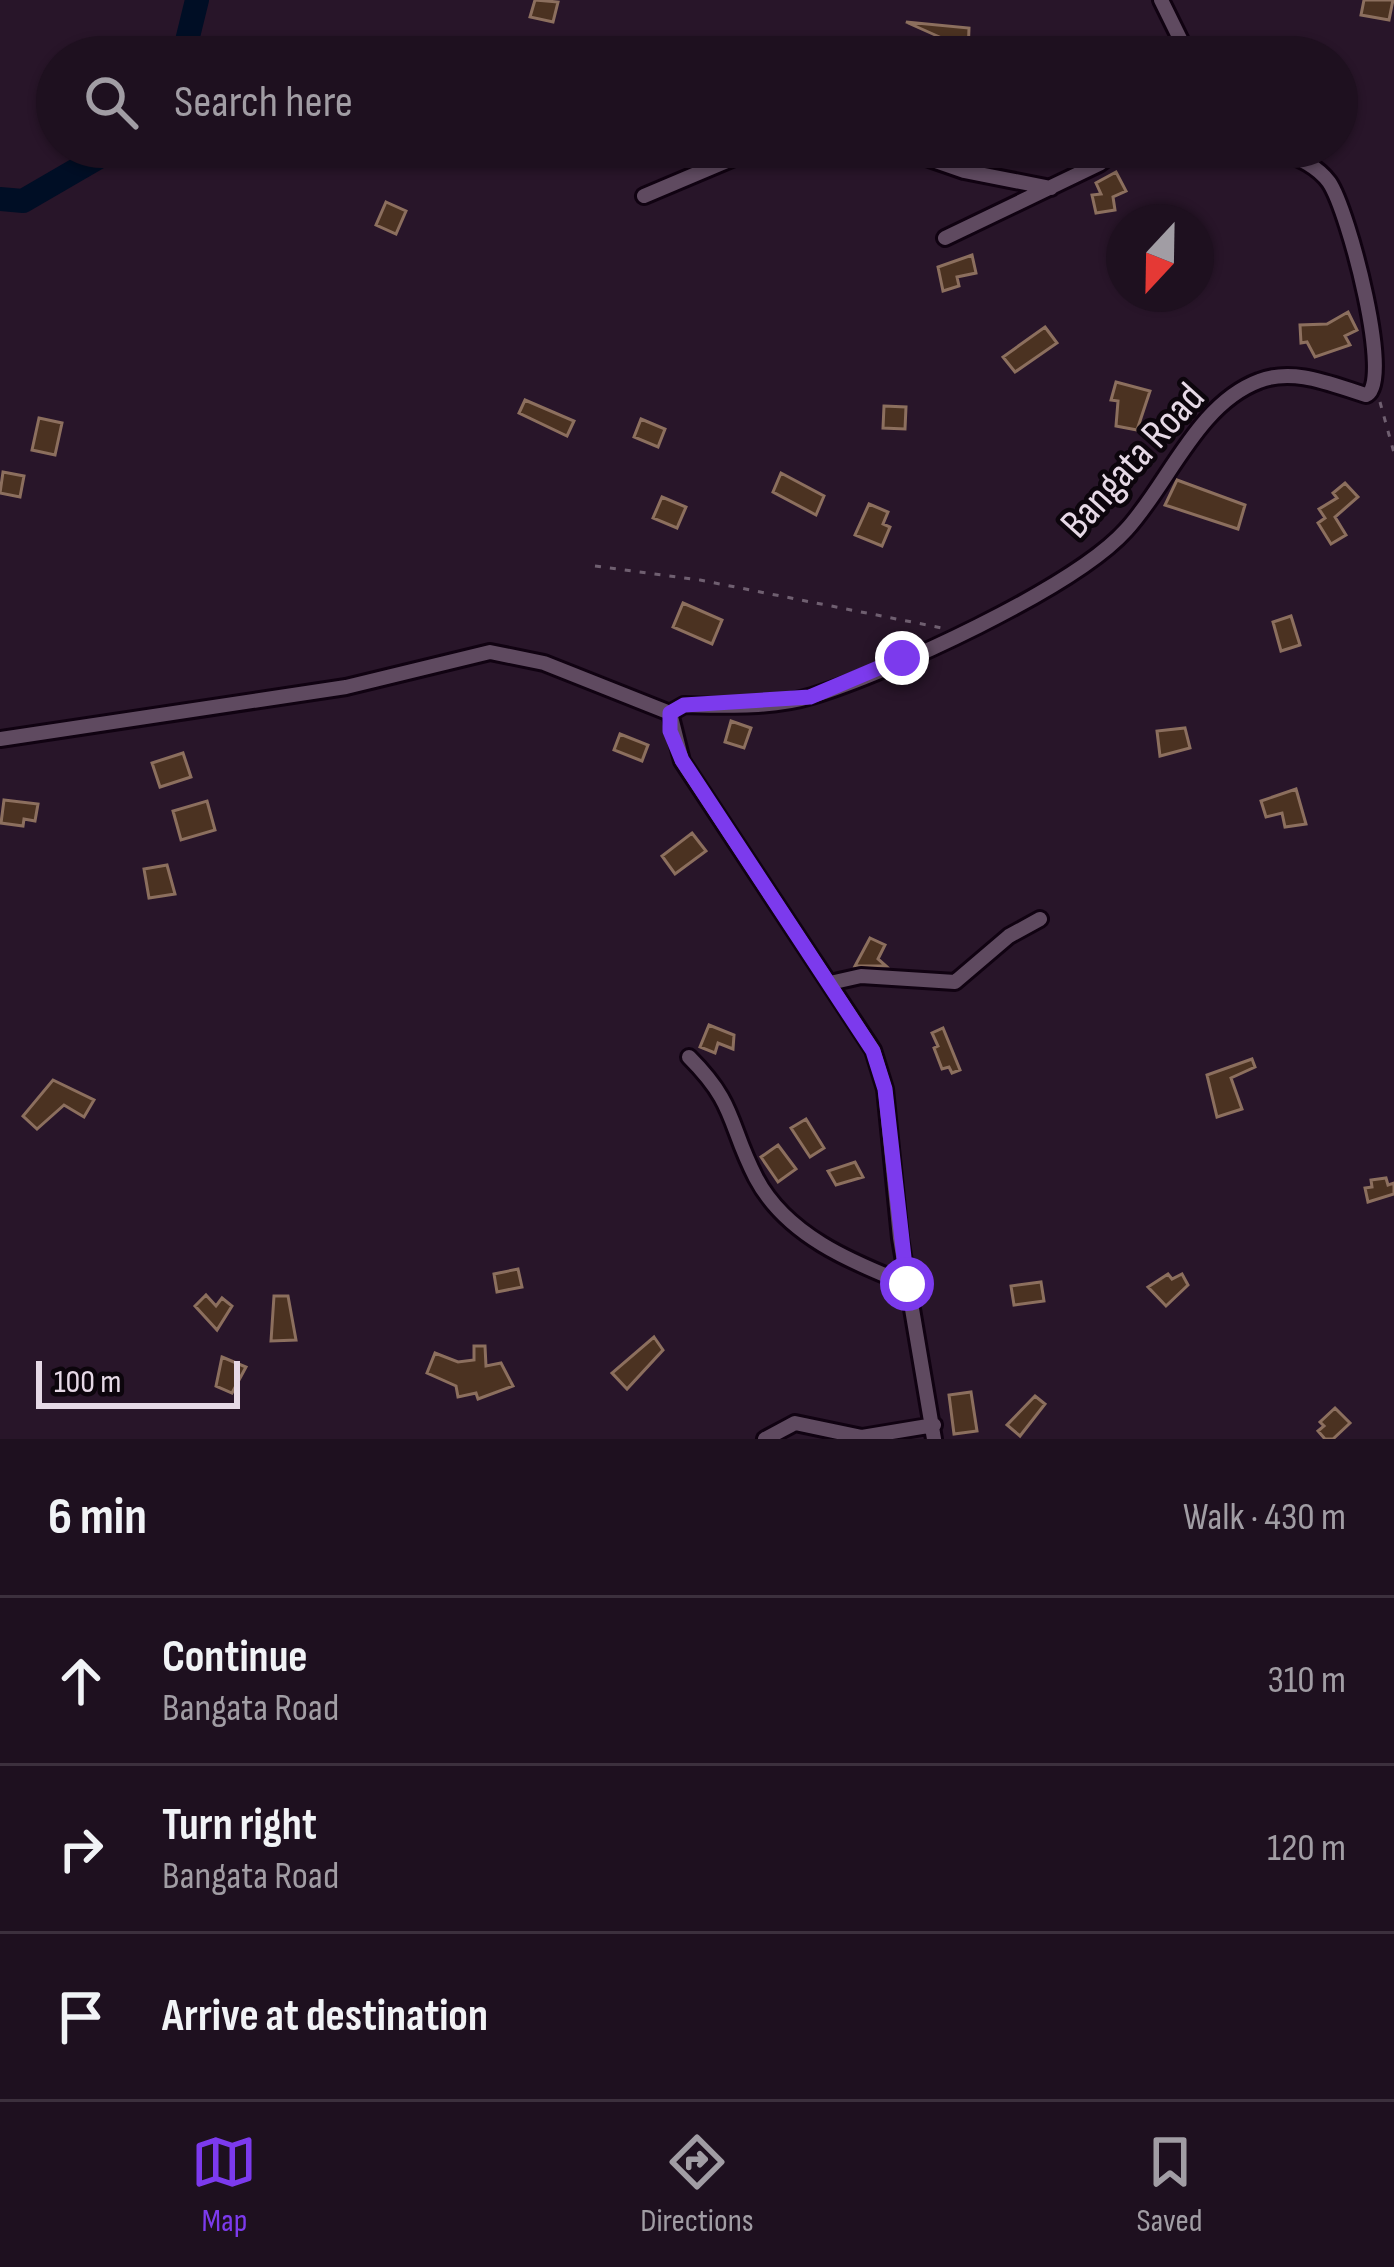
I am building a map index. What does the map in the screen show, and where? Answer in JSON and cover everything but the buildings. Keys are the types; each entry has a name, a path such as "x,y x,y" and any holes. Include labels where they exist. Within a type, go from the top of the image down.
{"street":[{"path":"1161,0 1179,36"},
{"path":"644,196 710,168"},
{"path":"955,168 1052,188"},
{"path":"945,238 1086,168"},
{"path":"1310,168 1326,177 1369,265 1386,345 1384,384 1377,393"},
{"name":"Bangata Road","path":"670,713 684,705 810,697 962,631 1089,563 1125,533 1191,442 1246,388 1295,376 1366,395 1377,393"},
{"path":"0,739 346,687 490,652 544,663 670,713 670,731 682,760 873,1051 885,1089 907,1284 934,1432 862,1438 795,1423 765,1439"},
{"path":"830,983 861,976 955,982 1009,936 1040,919"},
{"path":"688,1057 720,1089 756,1178 788,1218 820,1245 907,1284"}],"path":[{"path":"1377,393 1394,453"},
{"path":"595,566 700,580 962,631"}],"waterway":[{"path":"188,36 197,0"},
{"path":"0,199 23,201 80,168"}],"route":[{"path":"902,658 810,697 684,705 670,713 669,721 682,760 873,1051 885,1089 907,1284"}]}
